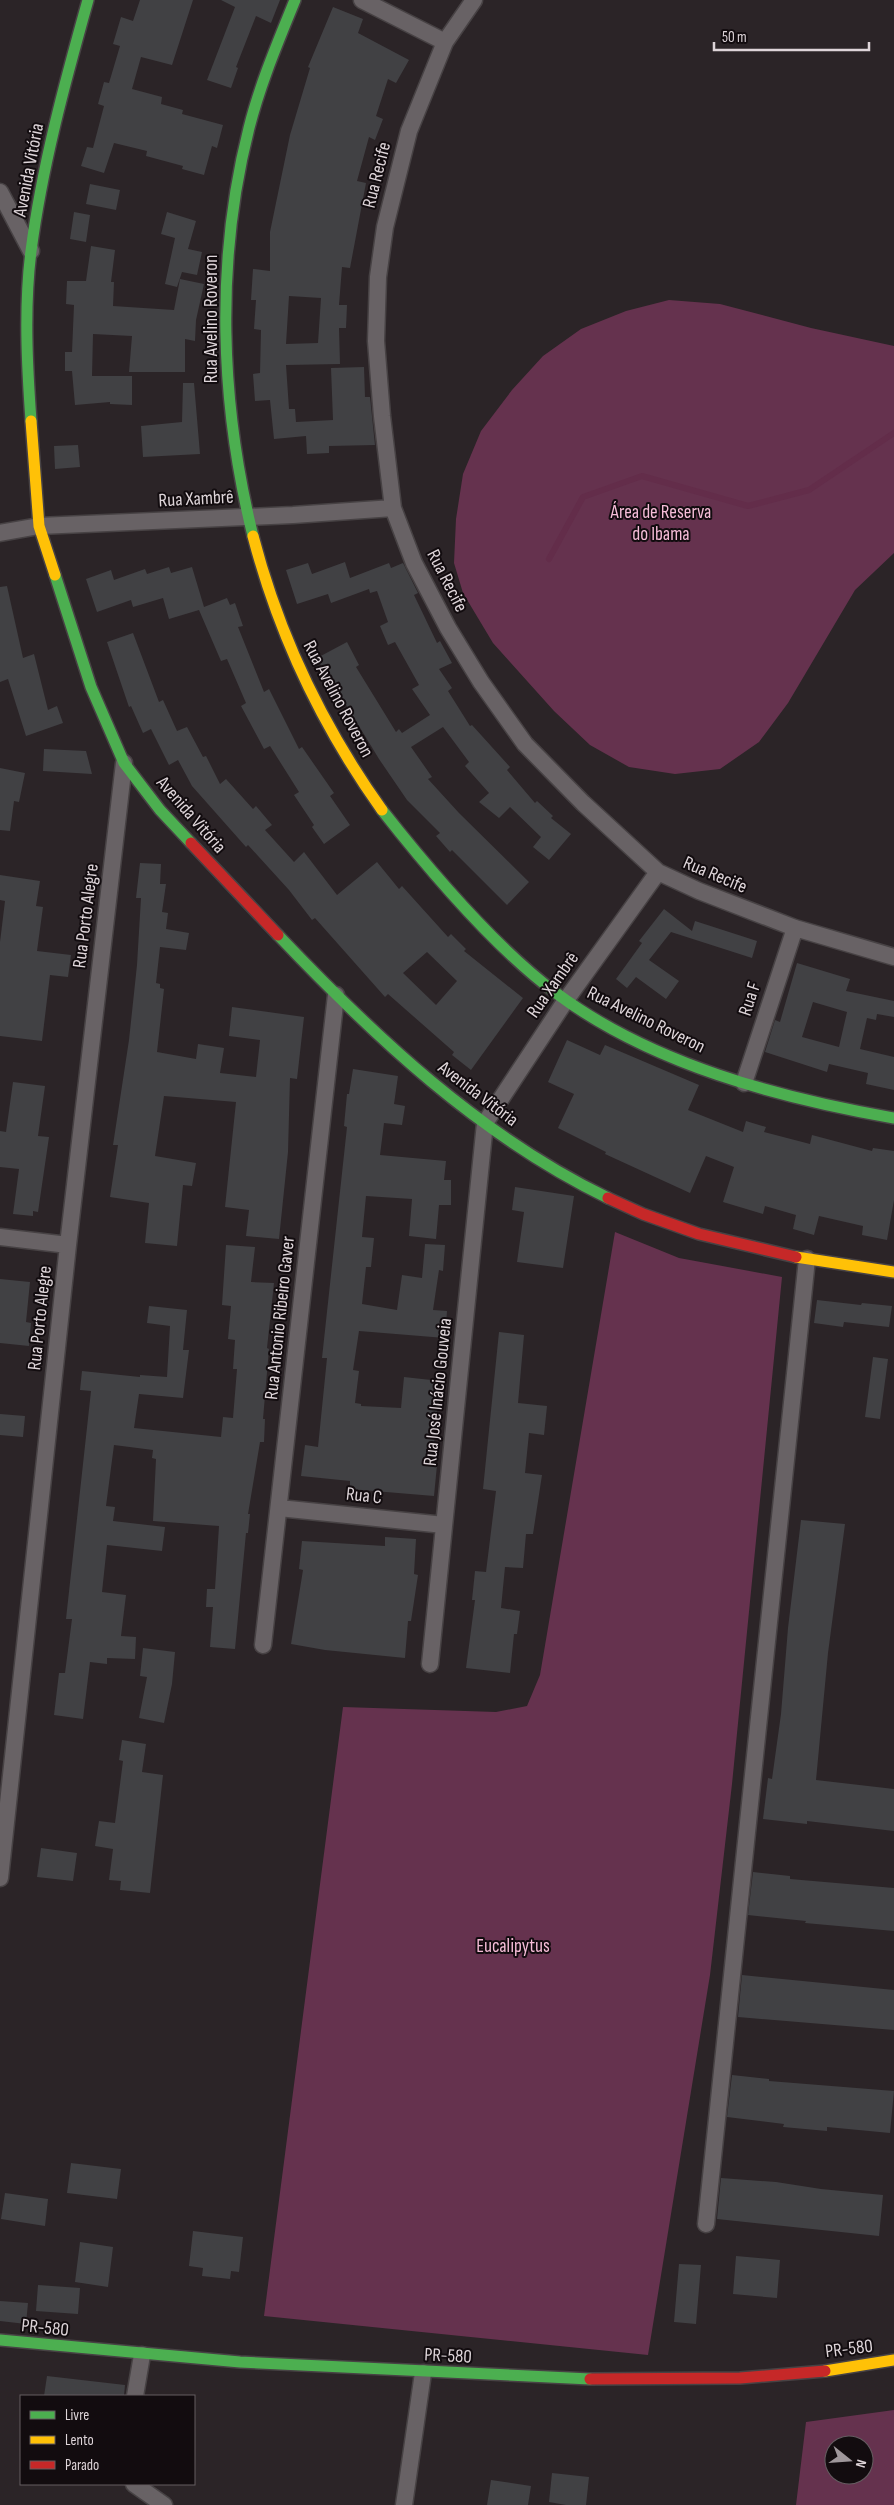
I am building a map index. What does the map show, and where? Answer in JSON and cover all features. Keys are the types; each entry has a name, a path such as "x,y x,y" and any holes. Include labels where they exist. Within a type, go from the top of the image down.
{"street":[{"name":"Avenida Vitória","path":"88,0 59,106 31,250 27,303 27,371 39,526 91,687 124,763 160,810 281,941 399,1056 485,1123 530,1153 605,1196 643,1214 699,1234 807,1258 894,1272"},
{"name":"Rua Avelino Roveron","path":"295,0 261,85 243,144 232,202 227,262 225,362 236,454 249,517 277,617 323,716 353,768 412,849 502,944 566,1000 641,1041 744,1083 866,1114 894,1118"},
{"path":"362,0 445,42"},
{"name":"Rua Recife","path":"474,0 445,42 409,131 385,227 378,277 376,341 382,416 393,508 414,564 448,628 481,682 525,744 583,803 658,872 707,894 795,928 894,956"},
{"path":"0,192 31,250"},
{"name":"Rua Xambrê","path":"0,534 39,526 249,517 393,508"},
{"name":"Rua Porto Alegre","path":"0,1878 6,1764 124,763"},
{"name":"Rua Xambrê","path":"485,1123 566,1000 658,872"},
{"name":"Rua F","path":"744,1083 795,928"},
{"name":"Rua Antonio Ribeiro Gaver","path":"262,1644 336,995"},
{"name":"Rua José Inácio Gouveia","path":"430,1664 485,1123"},
{"path":"0,1237 68,1245"},
{"path":"706,2224 807,1258"},
{"name":"Rua C","path":"279,1508 444,1525"},
{"name":"PR-580","path":"0,2340 142,2354 423,2373 650,2382 761,2377 894,2360"},
{"path":"135,2395 142,2354"},
{"path":"404,2505 423,2373"},
{"path":"135,2485 164,2505"}],"green space":[{"name":"Área de Reserva do Ibama","path":"669,300 720,304 811,328 894,346 894,553 855,590 788,703 759,742 720,769 675,774 629,767 590,745 554,711 493,643 463,593 454,563 456,519 463,474 481,431 512,390 543,356 581,329 626,311"},
{"name":"Eucalipytus","path":"615,1232 679,1258 782,1277 732,1784 710,1975 648,2355 264,2316 343,1707 496,1712 527,1706 540,1675"},
{"path":"894,2410 894,2505 796,2505 806,2422"}],"building":[{"path":"140,0 193,0 172,65 141,57 132,89 162,97 161,104 183,110 182,114 223,125 217,148 212,146 204,175 182,169 183,166 146,156 147,151 114,143 104,173 81,166 87,147 93,148 104,106 98,104 104,82 109,83 120,46 113,44 121,17 133,21"},
{"path":"221,0 280,0 271,23 256,16 236,67 238,68 231,88 207,80 235,7"},
{"path":"333,7 363,19 358,33 409,60 396,83 388,79 376,116 383,119 375,140 369,137 357,181 366,183 350,268 342,267 339,305 347,305 346,328 339,328 340,364 286,365 289,409 295,409 296,422 333,420 331,368 364,367 365,397 370,397 375,445 329,446 329,453 307,454 306,436 274,439 270,400 255,401 253,374 260,373 261,330 254,329 256,300 251,300 253,269 270,271 270,232 290,135 310,68 308,67","holes":["289,296 321,298 318,343 286,344"]},
{"path":"90,184 120,190 116,210 86,204"},
{"path":"74,212 90,215 86,242 70,239"},
{"path":"167,212 196,221 188,249 202,252 197,275 182,272 177,287 165,284 175,238 161,234"},
{"path":"91,246 115,250 111,282 114,282 113,306 174,310 180,279 204,284 196,320 195,341 185,339 185,372 129,372 132,336 93,334 92,376 132,376 132,405 110,404 110,402 75,405 72,371 65,371 65,352 72,352 74,305 66,304 67,281 86,281"},
{"path":"183,383 194,383 200,454 143,457 141,426 182,422"},
{"path":"78,445 80,467 55,469 54,446"},
{"path":"345,562 350,578 389,563 391,568 403,563 418,593 414,595 437,643 440,641 452,663 439,669 452,688 448,691 470,726 472,725 510,767 507,770 535,803 537,801 553,816 551,818 571,834 549,860 533,847 541,837 510,807 499,818 479,802 489,793 465,766 469,762 443,727 411,747 432,777 428,779 459,813 529,882 507,905 452,850 450,852 436,836 440,833 407,800 379,759 331,680 329,681 317,658 347,642 359,665 356,667 396,732 399,729 402,733 430,715 412,689 419,685 395,642 388,645 380,626 388,622 377,591 370,593 369,589 331,603 328,594 297,604 286,570 308,563 312,574"},
{"path":"169,567 171,573 192,567 204,607 227,598 230,605 235,603 243,626 238,627 264,692 269,689 299,749 302,747 334,793 330,796 350,825 324,844 294,795 299,792 270,746 264,749 241,706 246,703 227,659 221,661 199,610 169,619 163,598 133,607 131,600 97,612 86,579 111,570 114,580 145,569 147,574"},
{"path":"7,586 23,658 34,654 48,710 57,706 63,723 26,736 8,679 0,682 0,587"},
{"path":"133,633 159,702 163,700 177,731 187,727 203,757 206,756 220,784 226,779 253,809 256,806 272,825 265,830 294,862 304,852 337,895 377,862 399,889 402,886 448,937 451,934 466,949 464,951 523,998 471,1070 452,1055 454,1052 388,994 385,997 315,918 312,920 289,890 248,845 246,847 192,786 178,760 169,765 151,729 143,733 131,706 129,707 107,642","holes":["427,952 457,981 436,1005 403,973"]},
{"path":"44,749 86,751 92,774 43,771"},
{"path":"0,768 25,773 19,802 14,801 10,831 0,830"},
{"path":"140,863 161,864 160,884 166,884 162,912 168,913 166,929 189,933 186,950 160,947 156,983 160,984 160,988 164,989 157,1052 196,1059 198,1044 224,1048 220,1073 256,1077 260,1040 229,1036 232,1007 304,1017 297,1079 290,1078 288,1152 279,1239 246,1236 249,1210 225,1207 236,1102 164,1096 155,1156 196,1163 192,1186 183,1185 177,1246 145,1243 149,1203 110,1197 118,1145 113,1145 129,1040 137,965 141,898 136,898"},
{"path":"0,875 40,881 36,906 43,907 37,951 71,955 68,977 50,975 42,1041 0,1036 0,942 5,901 0,900"},
{"path":"664,909 692,931 695,921 757,941 752,958 671,932 649,960 679,981 666,999 636,977 627,988 616,979 642,943 639,941"},
{"path":"797,963 850,979 846,991 894,1001 894,1017 877,1014 876,1020 867,1018 860,1049 894,1057 894,1090 866,1084 868,1073 829,1064 827,1072 765,1052 775,1020 780,1022","holes":["813,1002 847,1012 839,1047 802,1037"]},
{"path":"567,1040 600,1055 605,1045 699,1085 688,1110 743,1132 746,1121 766,1127 764,1132 810,1144 812,1135 872,1151 873,1148 894,1151 894,1200 887,1240 862,1235 863,1226 819,1216 814,1235 793,1229 796,1215 765,1206 763,1214 723,1202 734,1167 706,1156 690,1193 605,1154 606,1152 558,1128 574,1094 548,1082"},
{"path":"353,1069 398,1076 394,1104 405,1106 402,1125 384,1123 380,1155 446,1161 444,1180 451,1180 451,1205 439,1205 436,1239 409,1236 412,1199 366,1196 362,1237 374,1238 371,1267 366,1267 362,1304 397,1310 402,1275 422,1278 425,1244 445,1245 443,1271 439,1270 433,1310 447,1311 445,1338 359,1331 353,1370 359,1371 355,1403 361,1404 361,1406 401,1408 404,1377 440,1381 432,1464 437,1465 434,1496 350,1489 350,1481 301,1476 305,1445 318,1447 327,1358 322,1358 347,1127 344,1126 347,1094 349,1094"},
{"path":"13,1082 45,1086 38,1136 49,1137 38,1212 33,1211 33,1216 13,1214 19,1169 0,1167 0,1131 6,1132"},
{"path":"515,1187 574,1196 563,1268 517,1262 524,1212 512,1210"},
{"path":"226,1245 255,1247 251,1282 274,1283 267,1348 269,1349 263,1419 265,1419 264,1442 260,1442 248,1514 250,1514 248,1533 246,1533 235,1649 210,1647 213,1607 206,1607 207,1589 215,1589 219,1526 153,1521 156,1459 152,1458 153,1450 114,1445 106,1506 115,1507 113,1521 165,1527 162,1551 107,1545 102,1592 126,1595 121,1636 136,1637 135,1659 107,1658 107,1664 90,1662 83,1719 54,1715 59,1673 65,1673 72,1619 66,1619 91,1391 80,1390 82,1371 140,1377 140,1375 167,1377 170,1326 147,1323 149,1306 187,1310 183,1350 189,1350 183,1398 139,1394 134,1428 221,1437 223,1417 233,1418 237,1369 233,1369 235,1340 228,1339 231,1306 222,1305"},
{"path":"0,1279 30,1282 26,1322 31,1323 29,1346 0,1343"},
{"path":"817,1300 892,1306 889,1327 844,1322 843,1327 814,1323"},
{"path":"499,1332 524,1335 518,1403 547,1406 544,1435 529,1433 525,1473 542,1475 533,1534 526,1534 523,1568 505,1567 501,1608 520,1611 517,1634 514,1634 510,1673 466,1668 475,1600 472,1600 475,1571 486,1572 496,1491 483,1489"},
{"path":"873,1357 888,1359 880,1419 865,1417"},
{"path":"0,1414 25,1416 23,1437 0,1435"},
{"path":"801,1520 845,1524 828,1653 816,1780 894,1789 894,1831 807,1821 807,1824 763,1819 768,1778 772,1779 781,1714 788,1628"},
{"path":"385,1537 416,1539 414,1574 418,1575 411,1621 408,1621 405,1658 325,1650 291,1644 303,1570 299,1569 302,1541 385,1546"},
{"path":"143,1648 175,1652 172,1684 164,1723 139,1718 147,1677 140,1676"},
{"path":"122,1740 146,1744 142,1772 163,1775 150,1893 120,1890 121,1881 109,1880 113,1849 95,1846 99,1821 115,1823 123,1761 119,1760"},
{"path":"41,1848 77,1853 73,1881 37,1877"},
{"path":"753,1872 790,1876 790,1879 894,1888 894,1931 805,1923 806,1921 748,1915"},
{"path":"742,1975 894,1990 894,2030 738,2017"},
{"path":"732,2075 769,2079 769,2081 894,2091 890,2133 827,2127 827,2131 783,2127 784,2124 727,2117"},
{"path":"71,2163 121,2169 117,2199 67,2193"},
{"path":"721,2178 776,2182 821,2189 883,2195 879,2236 717,2219"},
{"path":"5,2193 48,2199 45,2226 1,2219"},
{"path":"193,2231 243,2237 239,2272 231,2271 230,2279 202,2276 203,2268 189,2266"},
{"path":"80,2242 113,2247 108,2287 75,2282"},
{"path":"736,2256 780,2260 777,2298 733,2294"},
{"path":"679,2264 701,2265 696,2324 674,2322"},
{"path":"38,2285 80,2288 78,2314 36,2311"},
{"path":"0,2301 28,2303 26,2324 0,2321"},
{"path":"47,2376 125,2385 124,2395 44,2395"},
{"path":"552,2473 589,2477 586,2505 566,2505 549,2502"},
{"path":"491,2480 531,2486 528,2505 487,2505"}],"waterway":[{"path":"549,559 583,497 642,476 748,506 809,490 894,433"}],"traffic: fast":[{"path":"31,421 27,357 27,315 31,251 48,156 88,0"},
{"path":"253,536 242,486 228,384 227,280 238,178 249,128 258,95 295,0"},
{"path":"55,575 91,687 124,763 160,810 191,843"},
{"path":"382,810 463,907 486,931 532,974 593,1018 633,1040 718,1075 806,1100 894,1118"},
{"path":"278,935 352,1010 431,1082 516,1145 561,1173 608,1198"},
{"path":"0,2340 240,2362 590,2379"}],"traffic: slow":[{"path":"31,421 39,526 55,575"},
{"path":"253,536 276,609 305,679 340,746 382,810"},
{"path":"796,1257 894,1272"},
{"path":"825,2371 894,2360"}],"traffic: jam":[{"path":"191,843 278,935"},
{"path":"608,1198 643,1214 699,1234 796,1257"},
{"path":"590,2379 740,2378 825,2371"}]}
